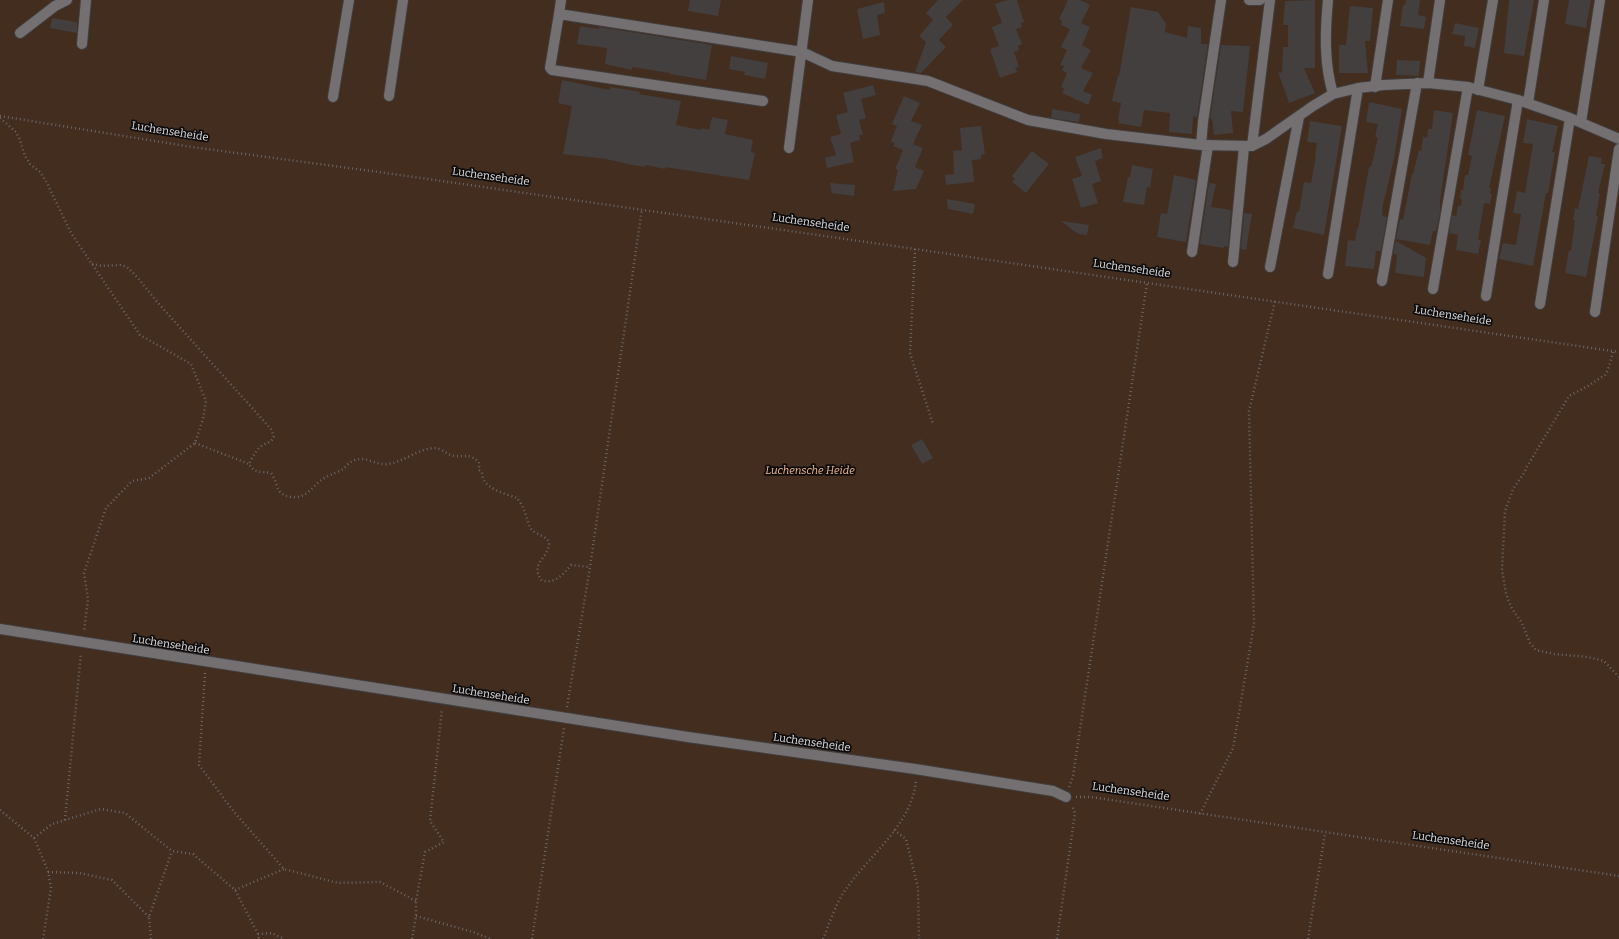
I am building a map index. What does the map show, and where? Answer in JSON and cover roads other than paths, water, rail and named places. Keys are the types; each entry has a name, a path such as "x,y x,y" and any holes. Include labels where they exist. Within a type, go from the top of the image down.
{"street":[{"path":"20,33 54,6 67,0"},
{"path":"82,44 86,0"},
{"path":"333,97 349,0"},
{"path":"389,96 404,0"},
{"path":"562,0 550,68 552,70 763,101"},
{"path":"789,148 808,0"},
{"path":"1192,252 1205,145 1203,122 1221,0"},
{"path":"1249,0 1260,0"},
{"path":"1233,262 1248,146 1270,0"},
{"path":"1328,0 1325,31 1326,57 1328,77 1334,94"},
{"path":"1375,87 1388,0"},
{"path":"1428,83 1440,0"},
{"path":"1433,289 1473,88 1493,0"},
{"path":"1528,103 1544,0"},
{"path":"1581,122 1600,0"},
{"path":"559,14 802,52 832,66 928,81 1028,120 1106,134 1205,145 1248,146 1266,139 1313,106 1334,94 1358,88 1428,83 1473,88 1518,100 1581,122 1619,139"},
{"path":"1382,281 1417,84"},
{"path":"1328,274 1358,88"},
{"path":"1486,296 1518,100"},
{"path":"1270,267 1299,117"},
{"path":"1540,304 1570,118"},
{"path":"1595,312 1619,149"},
{"name":"Luchenseheide","path":"0,629 688,738 915,769 1053,791 1066,797"}],"park label":[{"name":"Luchensche Heide","path":"810,470"}]}
